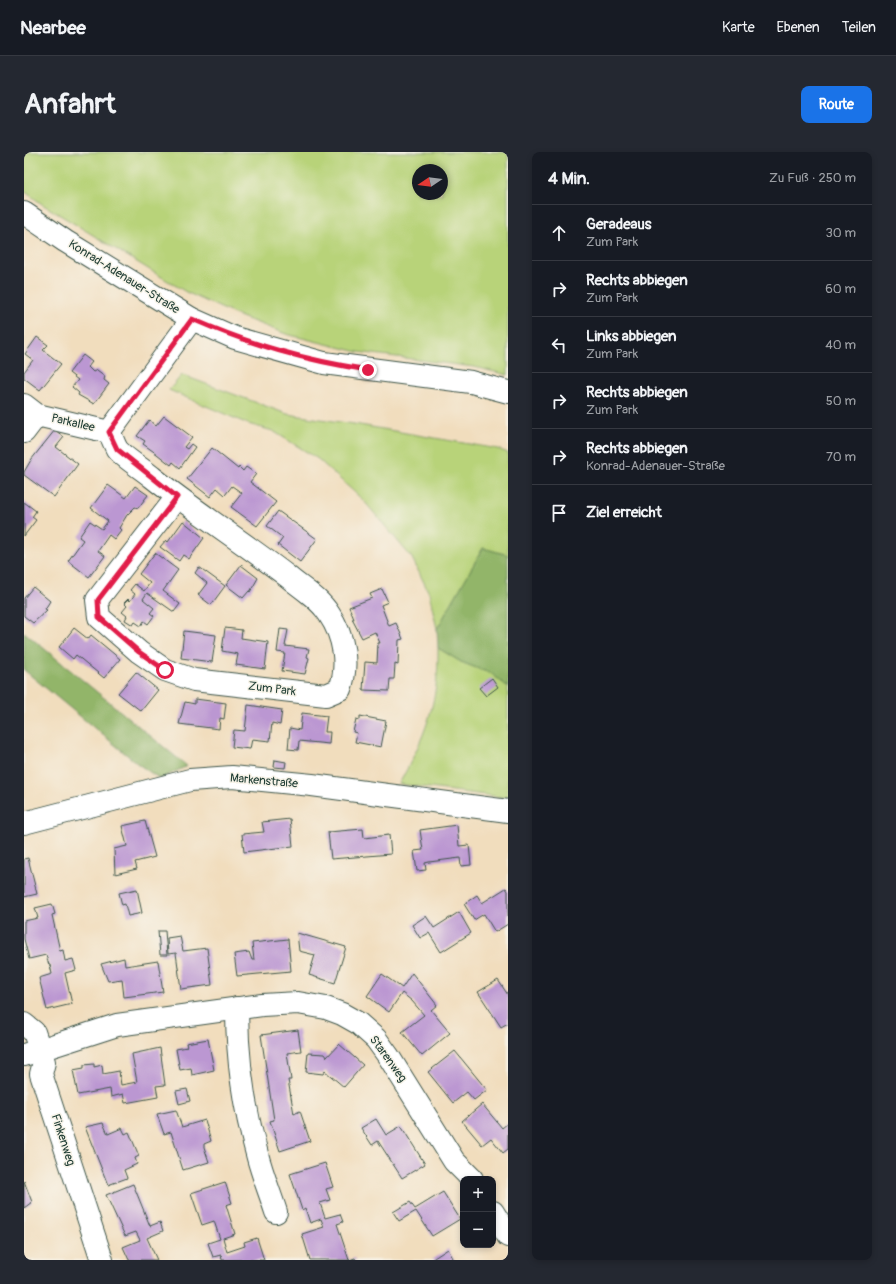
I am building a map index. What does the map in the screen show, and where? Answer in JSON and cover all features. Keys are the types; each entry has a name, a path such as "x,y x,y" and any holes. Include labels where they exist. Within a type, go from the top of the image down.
{"street":[{"name":"Konrad-Adenauer-Straße","path":"24,213 65,241 192,319 235,338 324,363 471,382 508,392"},
{"path":"109,432 192,319"},
{"name":"Parkallee","path":"24,432 31,410 109,432"},
{"name":"Zum Park","path":"109,432 117,449 177,497 262,557 318,601 329,614 337,629 342,646 345,664 344,679 340,689 326,695 194,680 165,670 139,652 99,617 98,600 177,497"},
{"name":"Markenstraße","path":"24,823 190,780 232,777 312,785 508,811"},
{"name":"Starenweg","path":"32,1052 117,1025 237,1008 298,1003 326,1008 342,1014 358,1023 376,1039 390,1057 454,1161 469,1176"},
{"path":"237,1008 237,1032 250,1124 257,1154 276,1212"},
{"name":"Finkenweg","path":"24,1024 34,1032 32,1052 44,1062 41,1074 102,1260"},
{"path":"496,1217 508,1236"}],"green space":[{"path":"24,152 508,152 508,375 474,367 358,352 286,334 234,314 186,292 42,204 24,191"},
{"path":"182,375 287,414 498,449 508,453 508,555 483,548 437,629 429,593 412,558 364,501 318,459 273,431 248,424 169,390"},
{"path":"483,548 508,555 508,687 492,674 461,662 438,648 437,629"},
{"path":"24,632 187,766 160,779 138,764 24,670"},
{"path":"438,648 461,662 492,674 508,687 508,798 399,784 416,751 429,719 436,685"}],"building":[{"path":"37,337 48,345 43,350 61,364 40,390 24,378 24,372 33,360 25,354"},
{"path":"83,355 92,362 88,367 93,372 97,370 105,376 104,380 109,384 94,404 78,395 79,393 72,387 78,380 69,373"},
{"path":"164,416 192,437 184,447 187,449 191,444 195,447 180,468 173,462 171,465 143,444 145,441 137,436 149,420 156,426"},
{"path":"55,430 64,437 56,447 78,464 54,497 24,475 24,472 31,460"},
{"path":"212,448 238,469 239,467 243,471 246,467 256,474 250,482 276,502 257,526 231,507 242,493 232,486 225,495 217,488 210,497 187,479"},
{"path":"108,485 126,498 135,486 148,495 138,508 135,507 127,515 119,528 121,530 114,539 109,535 98,551 105,556 89,577 68,561 83,540 79,537 90,521 102,529 108,521 91,508"},
{"path":"24,502 36,511 32,517 36,520 24,536"},
{"path":"278,511 317,539 300,562 278,545 283,538 267,526"},
{"path":"183,521 204,538 189,559 183,555 179,561 160,547 166,540 168,542"},
{"path":"155,553 178,570 163,591 180,604 174,612 147,593 143,599 154,608 150,613 154,616 148,624 144,621 141,626 135,622 133,625 125,620 127,616 122,612 127,606 124,603 128,599 130,601 135,594 130,590 135,584 144,591 150,583 139,574"},
{"path":"241,565 258,578 250,592 249,591 243,598 226,585"},
{"path":"199,567 225,586 211,605 198,595 207,583 195,573"},
{"path":"33,587 50,601 45,609 47,610 33,623 24,616 24,598"},
{"path":"382,589 388,602 381,605 389,626 396,623 403,639 399,640 398,665 395,664 394,679 390,679 389,691 363,690 365,662 377,663 378,643 380,643 375,632 362,638 352,619 354,619 349,607 372,598 370,594"},
{"path":"74,628 88,639 91,635 120,659 104,678 76,655 73,659 59,647"},
{"path":"225,628 242,630 241,638 268,642 265,669 236,665 238,654 222,651"},
{"path":"280,629 288,630 285,646 309,649 307,657 309,658 305,674 282,671 285,653 277,652"},
{"path":"184,631 216,635 212,662 181,658"},
{"path":"136,672 158,690 141,711 118,693"},
{"path":"492,678 498,687 486,696 479,688"},
{"path":"195,699 226,703 224,719 220,718 219,729 179,724 185,702 195,704"},
{"path":"248,705 282,710 280,725 272,723 270,741 252,739 250,749 232,747 234,730 245,731"},
{"path":"302,713 327,716 325,732 330,732 329,744 299,741 298,750 288,749 290,728 300,730"},
{"path":"360,716 386,721 381,747 355,742 357,733 353,732 356,719 360,720"},
{"path":"275,760 286,762 285,768 274,767"},
{"path":"290,819 293,846 244,852 242,834 264,832 262,822"},
{"path":"145,821 155,857 135,862 137,869 115,874 114,849 127,846 122,826"},
{"path":"457,825 459,846 469,845 471,865 461,866 460,858 425,863 426,870 417,871 414,851 423,850 420,830"},
{"path":"363,829 364,838 389,835 391,854 331,859 328,832"},
{"path":"28,858 37,894 24,897 24,859"},
{"path":"506,888 508,891 508,924 495,932 484,914 474,920 464,904 477,895 482,903"},
{"path":"137,889 142,913 128,916 125,904 122,905 119,893"},
{"path":"52,904 55,914 52,915 60,951 63,950 65,961 73,959 76,970 65,973 72,1004 47,1010 39,978 52,974 50,965 46,955 29,959 24,939 24,921 38,918 35,908"},
{"path":"459,912 471,933 441,952 429,933 420,938 412,925 426,916 434,928"},
{"path":"158,931 165,931 167,955 160,955"},
{"path":"297,933 346,947 335,983 309,975 315,955 299,951"},
{"path":"180,936 183,951 207,948 212,985 181,989 176,953 168,954 167,938"},
{"path":"288,939 291,971 237,976 234,954 249,952 252,960 254,960 252,943"},
{"path":"124,958 125,966 158,961 163,992 124,997 122,979 108,981 101,964"},
{"path":"412,973 437,1005 431,1010 450,1033 422,1056 402,1032 424,1015 412,1001 402,993 389,1012 367,996 382,974 402,988"},
{"path":"498,980 508,995 508,1023 501,1027 478,992"},
{"path":"298,1030 301,1051 287,1053 291,1080 288,1080 294,1114 300,1111 310,1141 280,1151 270,1121 274,1120 261,1035"},
{"path":"208,1039 214,1070 192,1075 191,1068 180,1070 176,1049 187,1047 186,1043"},
{"path":"339,1044 363,1065 344,1087 325,1071 323,1074 306,1072 308,1053 325,1054 327,1057"},
{"path":"160,1048 165,1085 156,1086 158,1097 125,1103 123,1094 111,1097 110,1089 78,1095 73,1070 84,1068 84,1065 94,1064 94,1067 102,1065 103,1074 119,1071 121,1085 137,1082 132,1054"},
{"path":"455,1051 487,1090 474,1100 467,1092 453,1103 428,1072"},
{"path":"187,1089 190,1101 179,1104 176,1091"},
{"path":"482,1104 502,1128 508,1123 508,1149 503,1153 491,1138 482,1145 462,1121"},
{"path":"176,1110 182,1127 205,1120 211,1141 204,1144 209,1162 183,1170 171,1132 164,1134 157,1114"},
{"path":"376,1119 386,1135 401,1126 425,1164 402,1178 378,1141 372,1145 361,1128"},
{"path":"103,1123 108,1134 122,1128 125,1134 129,1132 139,1156 135,1158 137,1164 124,1170 127,1178 108,1185 85,1127"},
{"path":"325,1163 333,1187 326,1189 330,1200 320,1203 325,1218 340,1214 343,1222 337,1224 349,1260 310,1260 302,1234 324,1227 321,1219 310,1223 305,1208 302,1210 290,1174"},
{"path":"24,1181 32,1202 24,1208"},
{"path":"225,1182 232,1203 226,1205 235,1234 223,1238 227,1252 245,1246 244,1242 257,1238 264,1260 222,1260 221,1255 213,1257 208,1243 220,1239 214,1221 202,1225 191,1193"},
{"path":"133,1184 150,1226 160,1222 163,1231 147,1238 157,1260 129,1260 123,1247 140,1240 136,1232 125,1236 106,1195"},
{"path":"443,1192 460,1219 432,1236 416,1211 399,1221 393,1212 410,1202 415,1209"},
{"path":"448,1249 454,1260 431,1260"}],"route":[{"path":"165,670 139,652 99,617 98,600 177,497 117,449 109,432 192,319 235,338 282,352 324,363 368,370"}]}
